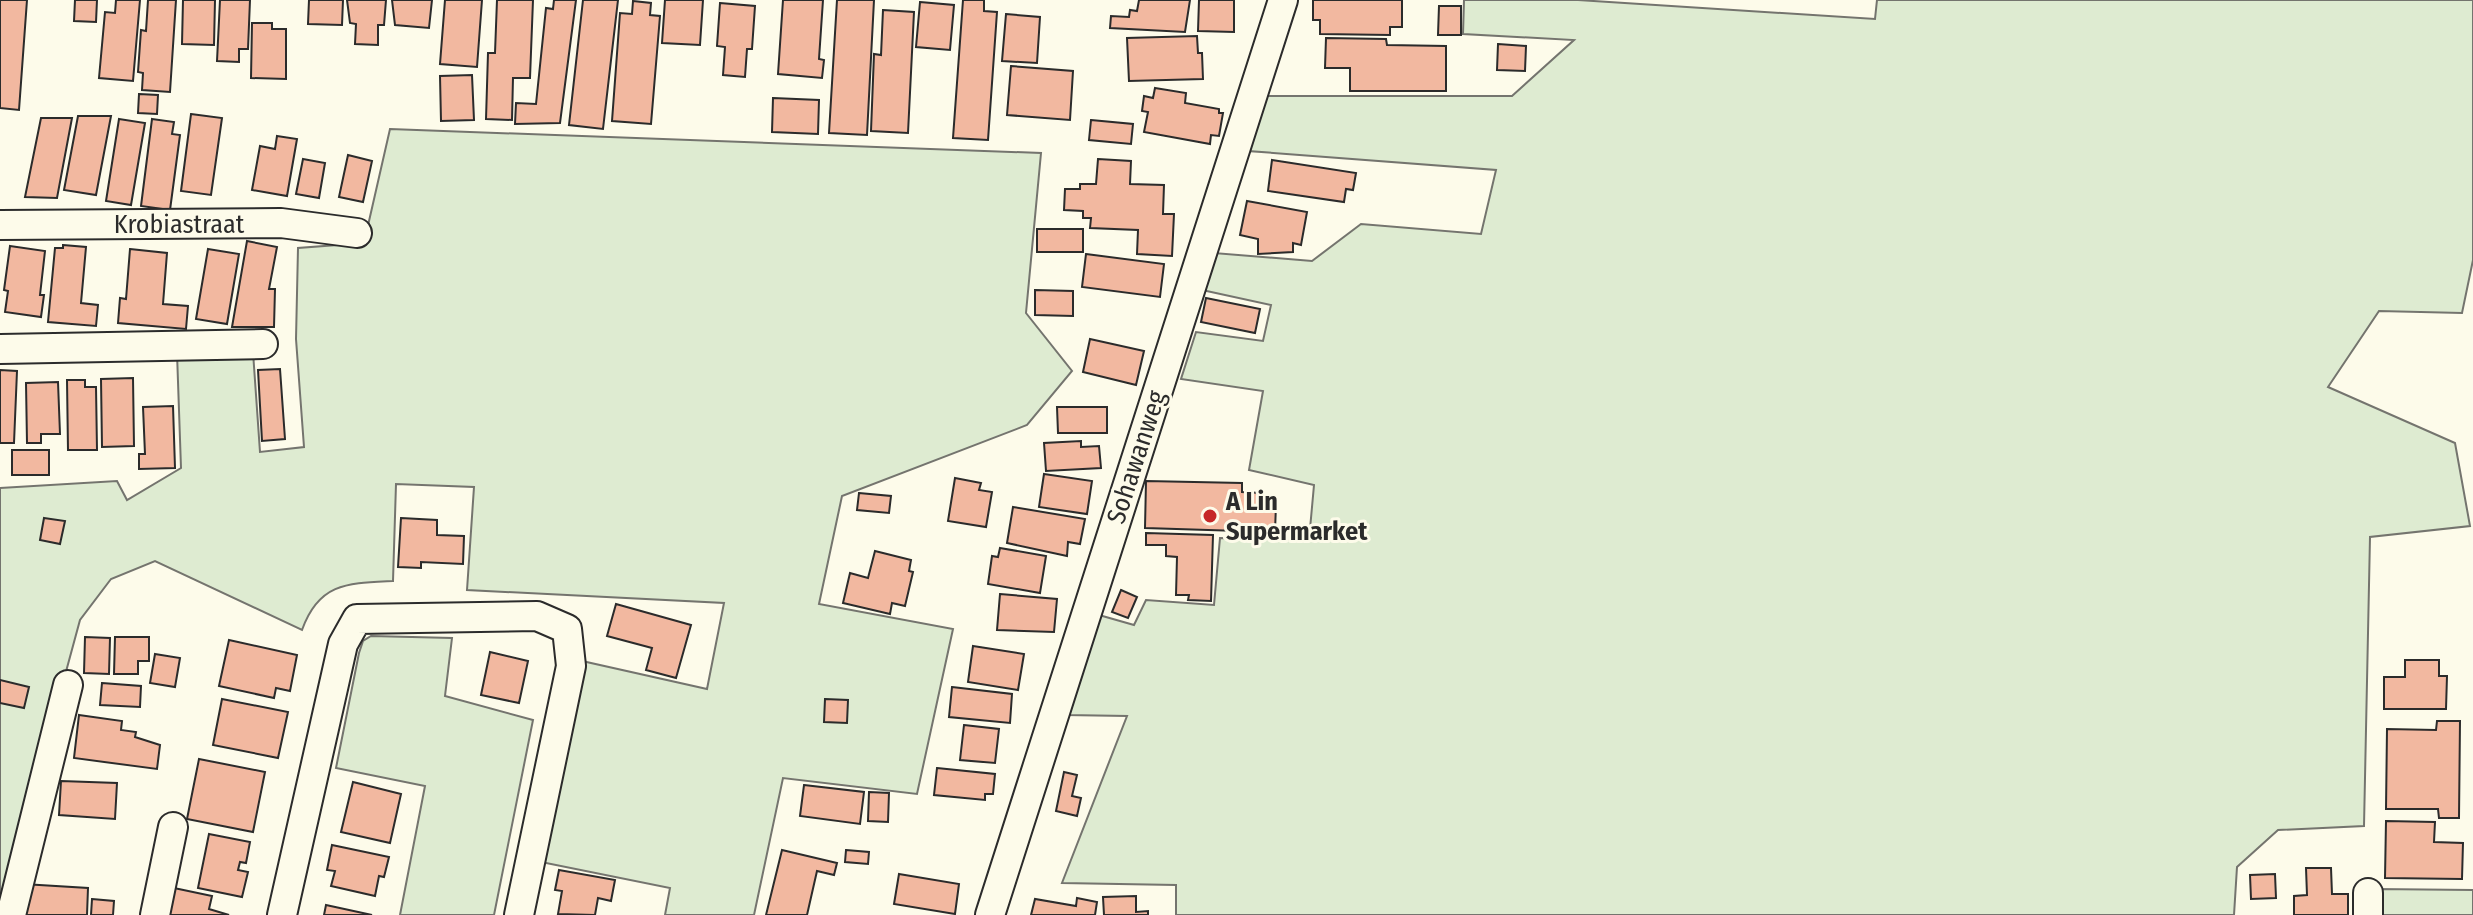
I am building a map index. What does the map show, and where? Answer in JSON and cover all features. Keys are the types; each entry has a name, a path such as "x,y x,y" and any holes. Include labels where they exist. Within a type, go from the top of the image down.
{"street":[{"name":"Sohawanweg","path":"990,915 1283,0"},
{"name":"Krobiastraat","path":"0,225 281,223 357,233"},
{"path":"0,349 263,344"},
{"path":"282,915 343,644 357,619 537,616 567,629 571,666 519,915"},
{"path":"11,915 68,685"},
{"path":"155,915 173,827"}],"green space":[{"path":"1464,0 1578,0 1875,19 1877,0 2473,0 2473,260 2462,313 2379,311 2328,387 2455,443 2470,526 2370,537 2364,826 2278,830 2237,867 2234,915 1176,915 1176,885 1062,883 1127,716 1066,715 1099,615 1134,625 1146,600 1214,605 1220,538 1309,540 1314,485 1249,470 1263,391 1181,379 1196,332 1263,341 1271,305 1202,290 1214,253 1312,261 1361,224 1481,234 1496,170 1248,151 1265,96 1512,96 1574,40 1463,34"},
{"path":"390,129 1041,153 1026,313 1072,371 1027,425 842,496 819,604 953,629 917,794 783,778 754,915 665,915 670,888 541,862 582,661 707,689 724,603 467,590 474,487 396,484 393,581 337,588 317,602 302,630 155,561 111,579 80,620 0,915 0,488 117,481 127,500 181,468 177,353 253,352 260,452 304,447 296,339 298,248 364,243"},
{"path":"371,636 452,638 445,696 533,720 494,915 400,915 425,786 336,768 359,653 363,641"},
{"path":"2375,889 2473,890 2473,915 2375,915"}],"building":[{"path":"0,0 27,0 19,110 0,108"},
{"path":"75,0 97,0 96,22 74,21"},
{"path":"116,0 140,0 133,81 99,78 105,12 115,13"},
{"path":"148,0 176,0 170,92 142,90 143,73 138,72 141,30 146,31"},
{"path":"183,0 215,0 214,45 182,44"},
{"path":"220,0 250,0 248,49 239,49 239,62 217,61"},
{"path":"309,0 343,0 342,25 308,24"},
{"path":"347,0 386,0 384,25 378,25 378,45 355,44 356,24 350,23"},
{"path":"392,0 432,0 429,28 395,25"},
{"path":"445,0 482,0 477,67 440,64"},
{"path":"497,0 533,0 530,78 513,78 512,120 486,119 488,53 495,53"},
{"path":"554,0 576,0 560,123 515,124 516,103 536,104 546,8 553,9"},
{"path":"583,0 618,0 603,129 569,125"},
{"path":"665,0 703,0 700,45 662,43"},
{"path":"783,0 823,0 819,59 824,60 822,78 778,74"},
{"path":"837,0 874,0 867,135 829,133"},
{"path":"963,0 984,0 984,11 997,12 988,140 953,138"},
{"path":"1139,0 1190,0 1185,32 1110,28 1111,16 1129,17 1130,10 1137,11"},
{"path":"1199,0 1234,0 1234,32 1198,31"},
{"path":"1313,0 1402,0 1402,27 1390,27 1390,35 1320,34 1320,20 1313,20"},
{"path":"633,1 651,3 650,15 660,16 651,124 612,121 620,13 632,14"},
{"path":"920,2 954,5 950,50 916,47"},
{"path":"720,3 755,6 752,49 747,49 745,77 723,75 725,47 717,46"},
{"path":"1439,6 1461,6 1461,35 1438,35"},
{"path":"883,10 914,12 908,133 871,131 874,54 881,55"},
{"path":"1006,14 1040,17 1037,63 1002,61"},
{"path":"252,23 272,23 272,29 286,29 286,79 251,78"},
{"path":"1197,36 1198,53 1202,53 1203,79 1129,81 1127,38"},
{"path":"1326,38 1386,39 1387,45 1446,46 1446,91 1350,91 1350,68 1325,68"},
{"path":"1498,44 1526,46 1525,71 1497,70"},
{"path":"1011,66 1073,71 1070,120 1007,115"},
{"path":"472,75 474,120 441,121 440,76"},
{"path":"1155,88 1186,93 1185,103 1219,109 1219,113 1223,113 1219,136 1211,135 1210,144 1144,132 1148,112 1142,111 1144,96 1153,98"},
{"path":"139,94 158,95 157,114 138,113"},
{"path":"773,98 819,100 818,134 772,132"},
{"path":"191,114 222,118 211,195 181,191"},
{"path":"78,116 111,116 96,195 64,190"},
{"path":"41,118 72,118 57,198 25,197"},
{"path":"119,119 145,123 131,205 106,201"},
{"path":"152,119 174,122 172,134 180,135 170,210 141,206"},
{"path":"1091,120 1133,124 1131,144 1089,140"},
{"path":"277,136 297,139 287,196 252,190 260,146 275,149"},
{"path":"348,155 372,161 363,202 339,197"},
{"path":"303,159 325,163 319,198 296,194"},
{"path":"1098,159 1131,161 1130,184 1164,185 1163,214 1174,214 1172,256 1137,254 1138,230 1090,228 1091,218 1083,218 1083,211 1064,210 1065,189 1080,189 1080,184 1096,184"},
{"path":"1272,160 1356,173 1353,190 1346,189 1344,202 1268,191"},
{"path":"1247,201 1307,212 1301,245 1293,243 1293,252 1258,254 1258,239 1240,235"},
{"path":"1037,229 1083,229 1083,252 1037,252"},
{"path":"247,241 277,247 269,289 275,289 274,327 232,327"},
{"path":"63,245 86,247 81,303 98,305 96,326 48,322 55,248 63,248"},
{"path":"10,246 45,251 41,317 5,312 8,291 4,290"},
{"path":"130,249 167,253 163,304 188,306 186,329 118,323 120,298 126,299"},
{"path":"208,249 239,254 227,324 196,319"},
{"path":"1086,254 1164,264 1160,297 1082,287"},
{"path":"1035,290 1073,291 1073,316 1035,315"},
{"path":"1206,298 1260,309 1255,333 1201,322"},
{"path":"1090,339 1144,351 1136,385 1083,372"},
{"path":"280,369 285,439 262,441 258,370"},
{"path":"0,370 17,371 14,443 0,443"},
{"path":"133,378 134,446 102,447 101,379"},
{"path":"67,380 85,380 85,387 96,387 97,450 68,450"},
{"path":"58,382 60,434 41,434 41,443 27,443 26,383"},
{"path":"173,406 175,468 139,469 139,454 145,454 143,407"},
{"path":"1057,407 1107,407 1107,433 1058,433"},
{"path":"1081,441 1081,447 1099,446 1101,468 1046,471 1044,443"},
{"path":"12,450 49,450 49,475 12,475"},
{"path":"1044,474 1092,481 1087,514 1039,507"},
{"path":"955,478 981,483 979,490 992,492 986,527 948,521"},
{"name":"A Lin Supermarket","path":"1146,481 1242,483 1242,492 1260,493 1260,503 1276,504 1275,532 1145,528"},
{"path":"859,493 891,496 889,513 857,510"},
{"path":"1013,507 1085,519 1080,544 1068,542 1067,556 1007,543"},
{"path":"44,518 65,521 60,544 40,540"},
{"path":"401,518 437,520 437,535 464,536 463,564 421,562 421,568 398,567"},
{"path":"1146,533 1213,535 1211,601 1188,600 1189,595 1176,595 1177,557 1166,556 1166,545 1146,545"},
{"path":"1000,548 1046,556 1040,593 988,584 992,556 998,557"},
{"path":"875,551 911,560 909,571 913,572 905,606 892,603 890,614 843,603 850,573 868,578"},
{"path":"1121,590 1137,597 1128,618 1112,612"},
{"path":"1000,594 1057,599 1054,632 997,630"},
{"path":"616,604 691,625 676,678 646,670 652,648 607,636"},
{"path":"85,637 110,638 109,674 84,673"},
{"path":"115,637 149,637 149,661 138,661 138,674 114,674"},
{"path":"229,640 297,655 290,691 276,688 274,698 219,686"},
{"path":"973,646 1024,654 1018,690 968,682"},
{"path":"490,652 528,661 519,703 481,695"},
{"path":"155,654 180,658 175,687 150,683"},
{"path":"2405,660 2439,660 2439,676 2447,676 2446,709 2384,709 2384,677 2405,677"},
{"path":"0,680 29,687 24,708 0,703"},
{"path":"102,683 141,686 140,707 100,705"},
{"path":"952,687 1012,694 1010,723 949,717"},
{"path":"222,699 288,712 278,758 213,745"},
{"path":"825,699 848,700 847,723 824,722"},
{"path":"79,715 122,721 121,730 136,732 135,737 160,745 157,769 74,758"},
{"path":"2437,721 2460,721 2459,818 2439,818 2438,809 2386,809 2387,729 2436,730"},
{"path":"964,725 999,729 995,763 960,760"},
{"path":"199,759 265,772 253,832 187,819"},
{"path":"937,768 995,774 993,794 985,794 985,800 934,795"},
{"path":"1064,772 1077,775 1072,796 1081,798 1077,816 1056,811"},
{"path":"61,781 117,783 115,819 59,815"},
{"path":"353,782 401,794 390,843 341,832"},
{"path":"804,785 864,792 860,824 800,816"},
{"path":"869,792 889,793 888,822 868,821"},
{"path":"2386,821 2435,822 2434,842 2463,843 2462,879 2385,878"},
{"path":"209,834 250,842 246,863 240,862 238,870 248,872 242,897 198,888"},
{"path":"332,845 389,857 384,877 379,876 375,896 331,886 335,871 327,870"},
{"path":"782,850 837,863 834,875 817,871 807,915 766,915"},
{"path":"846,850 869,852 868,864 845,862"},
{"path":"2306,868 2331,868 2332,894 2348,894 2348,915 2294,915 2294,896 2307,895"},
{"path":"559,870 615,880 611,901 598,898 595,915 558,914 562,891 555,890"},
{"path":"899,874 959,884 955,914 894,904"},
{"path":"2275,874 2276,898 2251,899 2250,875"},
{"path":"23,884 88,888 87,915 21,915"},
{"path":"174,888 212,896 209,909 229,915 168,915"},
{"path":"1136,896 1136,912 1148,911 1148,915 1104,915 1103,897"},
{"path":"1077,898 1097,902 1095,915 1031,915 1035,899 1076,906"},
{"path":"92,899 114,901 113,915 91,915"},
{"path":"326,905 372,915 324,915"}],"place":[{"name":"A Lin Supermarket","path":"1210,516"}]}
